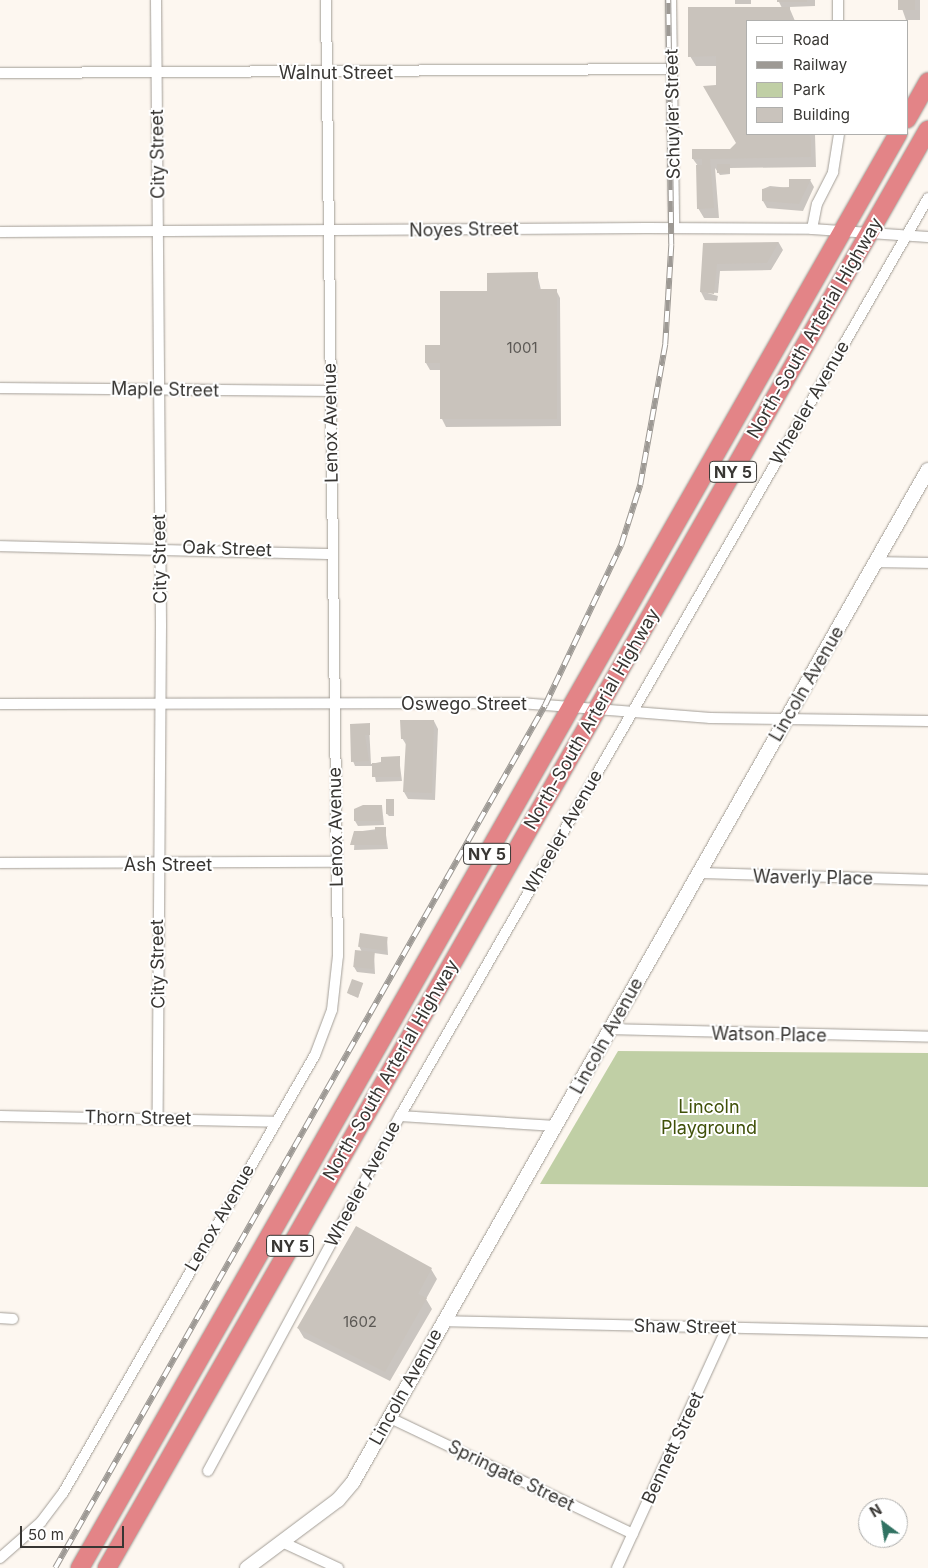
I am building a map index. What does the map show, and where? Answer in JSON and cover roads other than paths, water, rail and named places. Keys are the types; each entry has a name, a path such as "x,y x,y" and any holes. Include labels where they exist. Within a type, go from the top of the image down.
{"highway":[{"path":"908,117 928,82"},
{"name":"North-South Arterial Highway","path":"107,1568 928,130"},
{"name":"North-South Arterial Highway","path":"80,1568 897,135"}],"street":[{"name":"City Street","path":"156,0 159,233 157,390 160,706 157,866 158,1118"},
{"name":"Lenox Avenue","path":"0,1558 42,1522 63,1493 315,1056 332,1010 338,956 326,0"},
{"name":"Schuyler Street","path":"671,0 674,228"},
{"path":"838,0 838,20"},
{"name":"Walnut Street","path":"0,73 326,74 672,69"},
{"path":"812,229 817,204 833,172 839,135"},
{"name":"Wheeler Avenue","path":"208,1471 400,1116 928,198"},
{"name":"Noyes Street","path":"0,232 159,233 674,228 812,229 928,237"},
{"name":"Maple Street","path":"0,388 330,390"},
{"name":"Lincoln Avenue","path":"248,1568 338,1500 390,1418 442,1321 556,1126 698,872 928,470"},
{"name":"Oak Street","path":"0,546 159,547 333,554"},
{"path":"876,562 928,562"},
{"name":"Oswego Street","path":"0,704 160,706 520,703 631,713 786,719 928,721"},
{"name":"Ash Street","path":"0,863 157,866 336,862"},
{"name":"Waverly Place","path":"698,872 928,880"},
{"name":"Watson Place","path":"611,1029 928,1037"},
{"name":"Thorn Street","path":"0,1116 276,1122"},
{"path":"400,1116 556,1126"},
{"path":"0,1318 13,1319"},
{"name":"Shaw Street","path":"442,1321 928,1332"},
{"name":"Bennett Street","path":"617,1568 728,1328"},
{"name":"Springate Street","path":"390,1418 633,1534"},
{"path":"282,1542 338,1568"}],"railway":[{"path":"55,1568 545,705 621,545 640,485 665,344 671,245 668,0"}],"park label":[{"name":"Lincoln Playground","path":"709,1118"}]}
